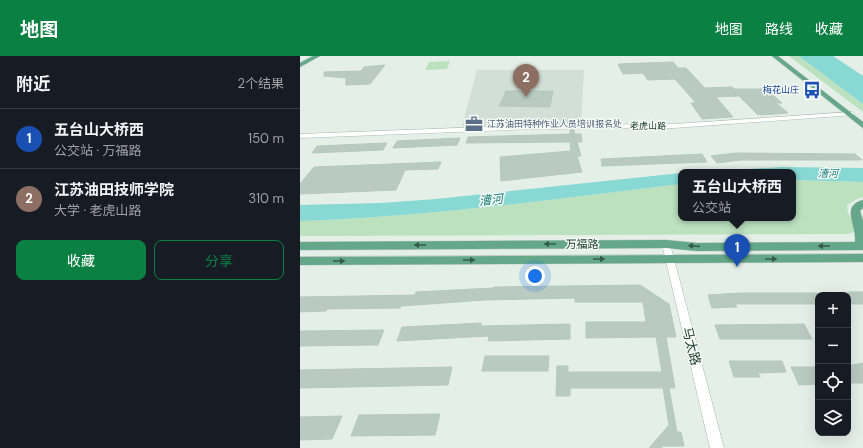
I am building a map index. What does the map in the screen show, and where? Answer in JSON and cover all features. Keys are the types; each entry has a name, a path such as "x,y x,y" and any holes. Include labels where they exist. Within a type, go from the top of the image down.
{"main road":[{"path":"300,64 314,56"},
{"path":"300,64 317,56"},
{"path":"775,56 850,114 863,122"},
{"path":"779,56 863,126"},
{"path":"861,246 862,236 860,225 855,213 856,208 863,203"},
{"path":"863,208 861,209 861,214 863,219"},
{"name":"万福路","path":"300,246 666,244 697,246 861,246"},
{"name":"万福路","path":"300,261 863,258"}],"street":[{"name":"老虎山路","path":"300,136 533,127 674,126 850,114"},
{"name":"马太路","path":"666,244 717,448"}],"shaded area":[{"path":"477,70 584,70 581,124 462,126"}],"green space":[{"path":"789,56 799,56 863,104 863,112"},
{"path":"450,61 447,69 425,70 429,62"},
{"path":"796,180 863,182 863,197 847,205 848,213 856,227 854,232 847,234 300,236 300,221 396,216 678,184 678,221 796,221"}],"water":[{"path":"799,56 833,56 863,76 863,104"},
{"name":"漕河","path":"782,167 863,168 863,182 796,180 796,169 748,169"},
{"name":"漕河","path":"678,173 678,184 396,216 300,221 300,205 381,203 436,199"}],"building":[{"path":"673,62 678,68 686,68 705,88 732,87 734,89 766,89 782,103 776,103 788,113 757,114 739,96 716,97 733,117 702,119 691,103 696,103 675,79 648,80 643,73 623,74 618,64"},
{"path":"385,65 370,84 346,85 346,78 324,76 324,72 361,71 364,67"},
{"path":"506,91 553,91 550,107 499,106"},
{"path":"570,130 574,130 575,134 581,134 582,142 577,142 581,156 577,156 582,172 501,181 500,157 571,151 570,142 466,143 468,137 570,134"},
{"path":"460,138 457,145 393,148 397,141"},
{"path":"387,143 383,150 312,153 317,146"},
{"path":"736,153 855,154 862,160 741,160 717,163 711,156"},
{"path":"702,154 707,162 602,166 601,159"},
{"path":"441,162 438,169 405,170 396,190 300,194 300,184 314,167"},
{"path":"640,285 669,304 676,337 666,337 675,388 669,388 677,432 681,432 684,446 649,448 669,425 663,388 570,388 570,396 556,396 557,366 568,366 568,372 662,372 656,337 586,338 586,322 646,322 643,302 575,302 575,298 485,300 401,306 400,308 327,309 326,311 300,312 300,297 415,295 416,292 494,287"},
{"path":"851,292 863,292 863,304 851,304"},
{"path":"740,293 815,293 815,304 735,304 737,307 712,308 708,295"},
{"path":"481,323 481,326 570,324 570,339 488,341 489,336 397,341 402,327"},
{"path":"804,324 812,339 720,339 715,325"},
{"path":"384,330 378,345 300,346 300,331"},
{"path":"485,356 549,356 548,371 482,371"},
{"path":"729,361 782,361 786,372 758,373 760,377 734,377"},
{"path":"863,363 863,383 851,383 851,365"},
{"path":"452,367 448,385 300,388 300,370"},
{"path":"791,367 815,367 815,384 799,385"},
{"path":"440,414 435,435 351,436 359,415"},
{"path":"342,416 332,439 300,440 300,417"}],"place":[{"name":"梅花山庄","path":"812,90"},
{"name":"江苏油田技师学院","path":"526,97"},
{"name":"江苏油田特种作业人员培训报名处","path":"474,124"},
{"name":"五台山大桥西","path":"737,267"}]}
